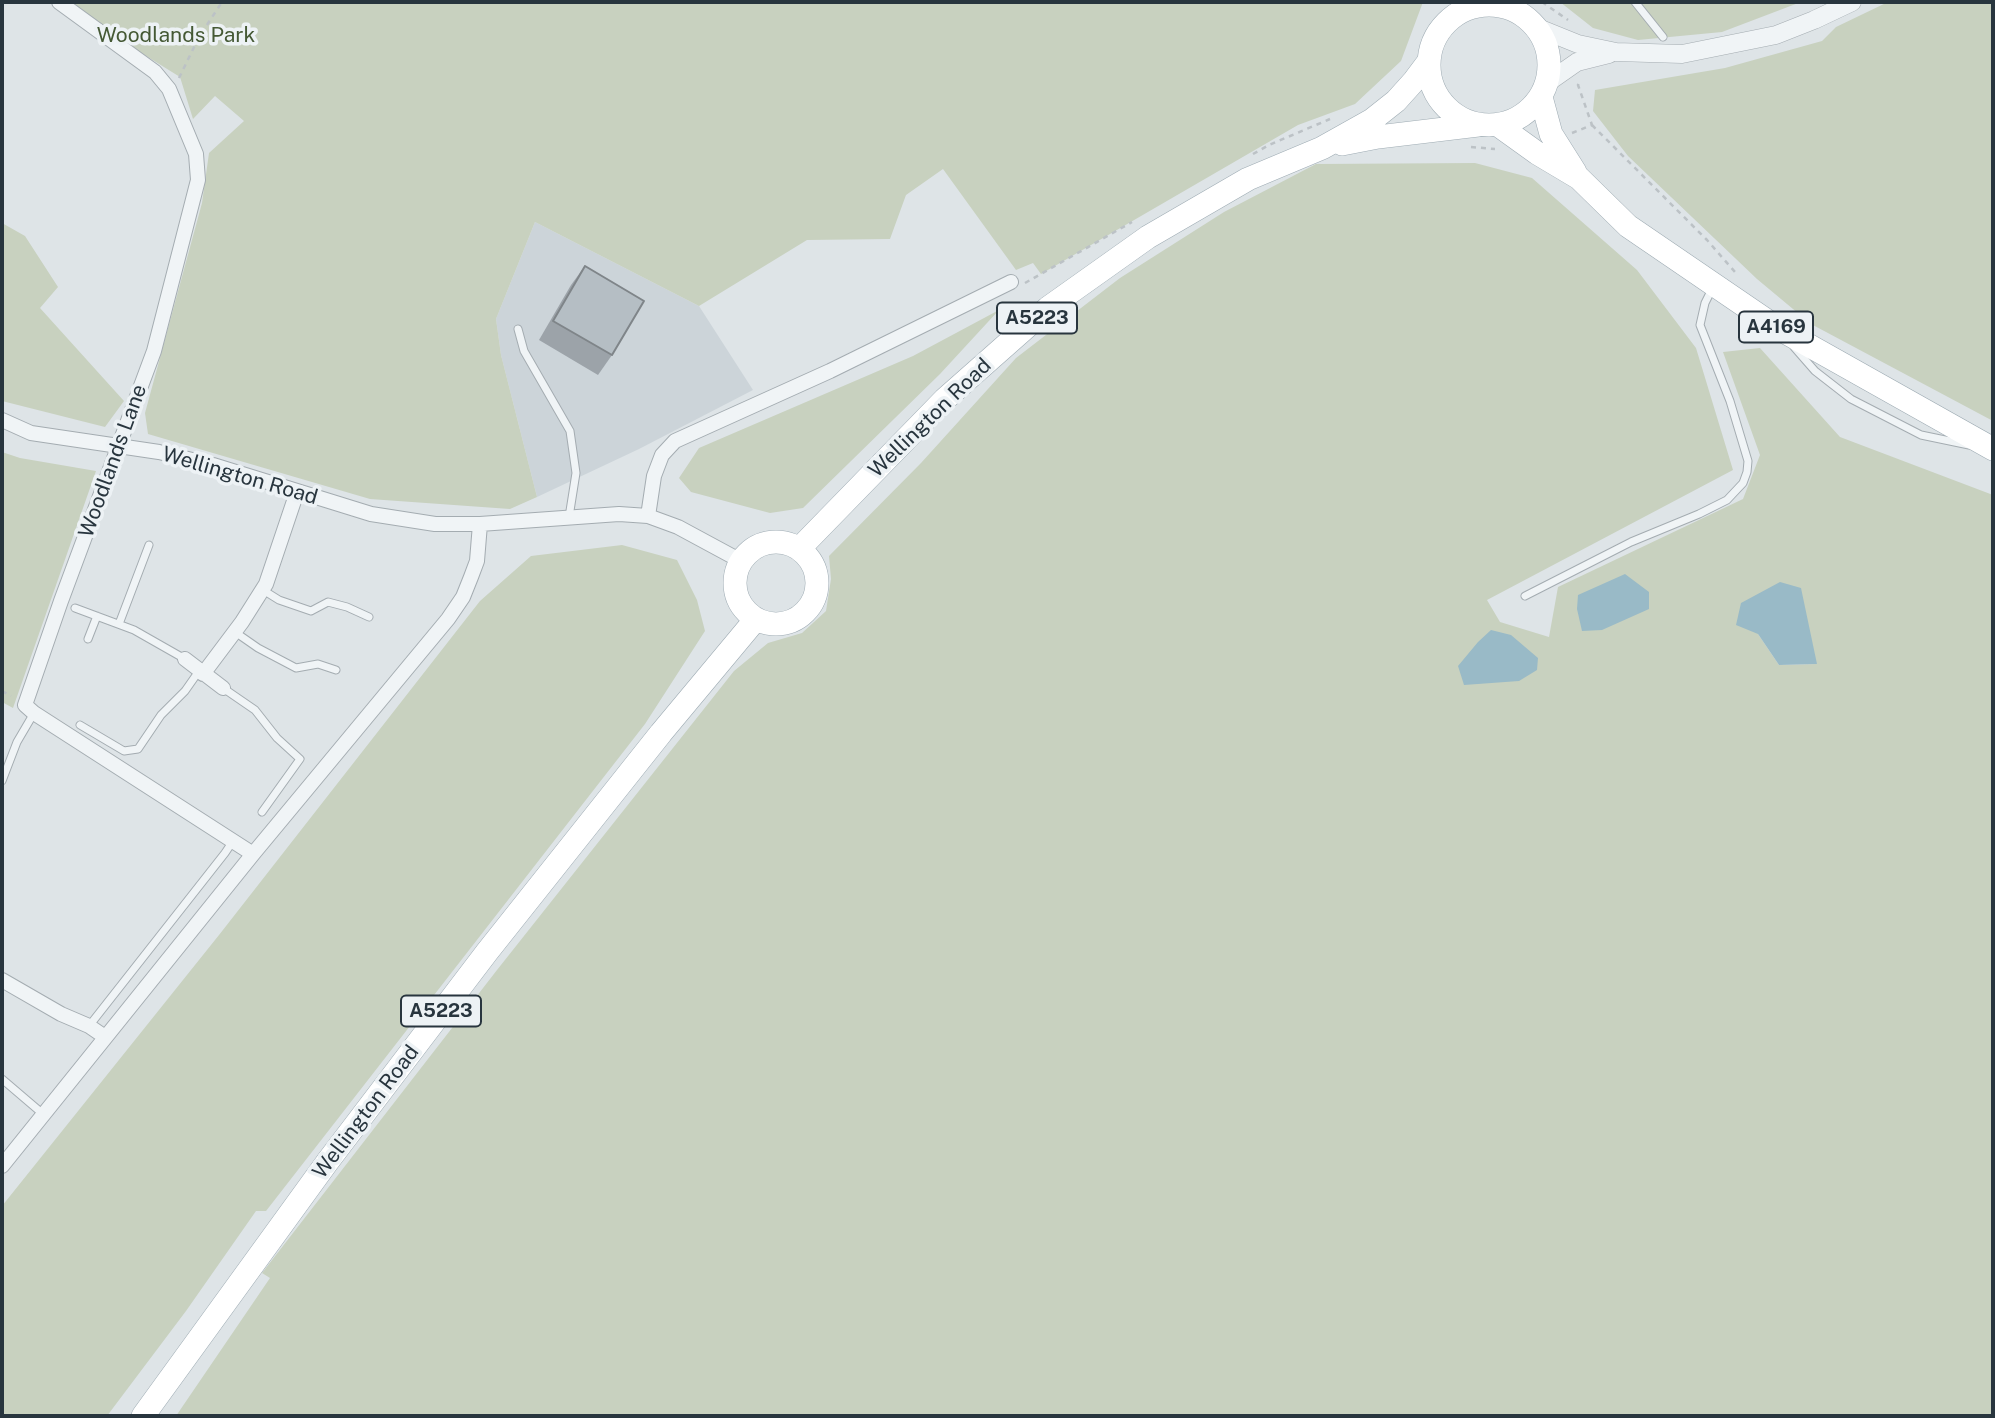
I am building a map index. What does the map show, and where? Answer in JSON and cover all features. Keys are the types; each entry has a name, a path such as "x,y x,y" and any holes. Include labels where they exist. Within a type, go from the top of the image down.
{"main road":[{"path":"1439,32 1452,18 1469,9 1505,5 1523,15 1536,27 1546,44 1550,63 1544,90 1529,111 1515,120 1490,125 1464,120 1449,110 1434,88 1429,61 1448,2"},
{"name":"Wellington Road","path":"799,549 946,399 1048,308 1148,237 1248,179 1322,148 1372,120 1414,81 1429,61"},
{"name":"A4169","path":"1544,90 1551,134 1578,178"},
{"name":"A4169","path":"1490,125 1578,178 1628,226 1776,327 1993,449"},
{"name":"Wellington Road","path":"1322,148 1378,136 1490,125"},
{"path":"774,542 799,549 809,558 817,584 814,598 807,610 796,619 783,624 756,619 738,599 736,573 741,561 750,551 774,542"},
{"name":"Wellington Road","path":"142,1416 328,1161 487,951 756,619"}],"street":[{"name":"Woodlands Lane","path":"34,713 25,705 154,351 198,180 196,154 169,89 155,72 59,2"},
{"path":"1536,27 1578,44 1616,52 1682,54 1776,35 1852,2"},
{"path":"1544,90 1577,62 1616,52"},
{"path":"648,516 654,476 662,455 676,442 830,371 1011,282"},
{"name":"Wellington Road","path":"2,420 31,433 159,452 213,465 384,516 435,524 480,524 619,514 648,516 678,527 741,561"},
{"path":"201,672 235,632 262,590 273,566 297,492"},
{"path":"2,1166 253,854 448,619 463,597 477,561 480,524"},
{"path":"185,659 223,688"},
{"path":"34,713 253,854"},
{"path":"2,980 105,1037"}],"lane":[{"path":"1635,2 1663,37"},
{"path":"1525,596 1631,542 1727,500 1743,483 1748,461 1730,401 1700,325 1704,303 1723,291"},
{"path":"519,329 524,351 570,431 576,473 569,518"},
{"path":"119,624 149,545"},
{"path":"262,590 279,600 311,611 328,602 369,617"},
{"path":"75,608 119,624 185,659"},
{"path":"88,639 97,616"},
{"path":"235,632 296,668 318,664 336,670"},
{"path":"80,725 124,751 138,749 162,715 201,672"},
{"path":"223,688 255,710 277,738 300,759 262,812"},
{"path":"2,781 16,742 34,713"},
{"path":"89,1026 233,841"},
{"path":"2,1079 44,1114"}],"path":[{"path":"169,89 180,77 199,37 222,2"},
{"path":"1581,72 1578,85 1592,125 1707,240 1735,272 1723,291"},
{"path":"1555,140 1592,125"}],"shaded area":[{"path":"535,222 699,306 753,390 639,449 537,497 501,355 496,319"}],"green space":[{"name":"Woodlands Park","path":"72,2 1423,2 1401,61 1355,104 1298,125 1041,274 1033,263 1016,270 943,169 906,195 890,239 807,240 699,306 535,222 496,319 501,355 537,497 510,509 370,499 148,434 145,413 202,203 209,153 244,121 215,96 193,119 180,77 135,49"},
{"path":"1560,2 1801,2 1722,32 1638,40 1593,28"},
{"path":"1888,2 1993,2 1993,421 1811,324 1757,279 1628,156 1593,111 1595,90 1725,68 1822,41 1836,27"},
{"path":"1475,163 1532,178 1637,270 1696,348 1733,470 1487,600 1500,622 1549,637 1558,587 1743,499 1760,455 1723,352 1760,348 1840,437 1993,495 1993,1416 176,1416 270,1278 262,1273 734,671 768,643 802,633 826,611 831,579 829,556 921,463 1016,358 1120,278 1224,212 1316,164","holes":["1758,634 1817,664 1779,665"]},
{"path":"2,223 25,236 58,287 40,308 124,401 105,427 2,401"},
{"path":"999,310 940,374 803,508 770,513 691,492 679,478 699,448 913,356"},
{"path":"2,452 20,458 96,471 13,708 2,702"},
{"path":"622,545 677,560 697,600 705,631 645,724 266,1211 256,1211 186,1311 107,1416 2,1416 2,1206 219,935 480,601 531,556"}],"water":[{"path":"1625,574 1649,592 1649,609 1602,630 1582,631 1577,609 1578,595"},
{"path":"1780,582 1801,588 1817,664 1779,665 1758,634 1736,625 1741,603"},
{"path":"1491,630 1511,635 1538,658 1537,670 1519,681 1464,685 1458,666"}],"building":[{"path":"585,266 644,301 612,355 553,321"}]}
